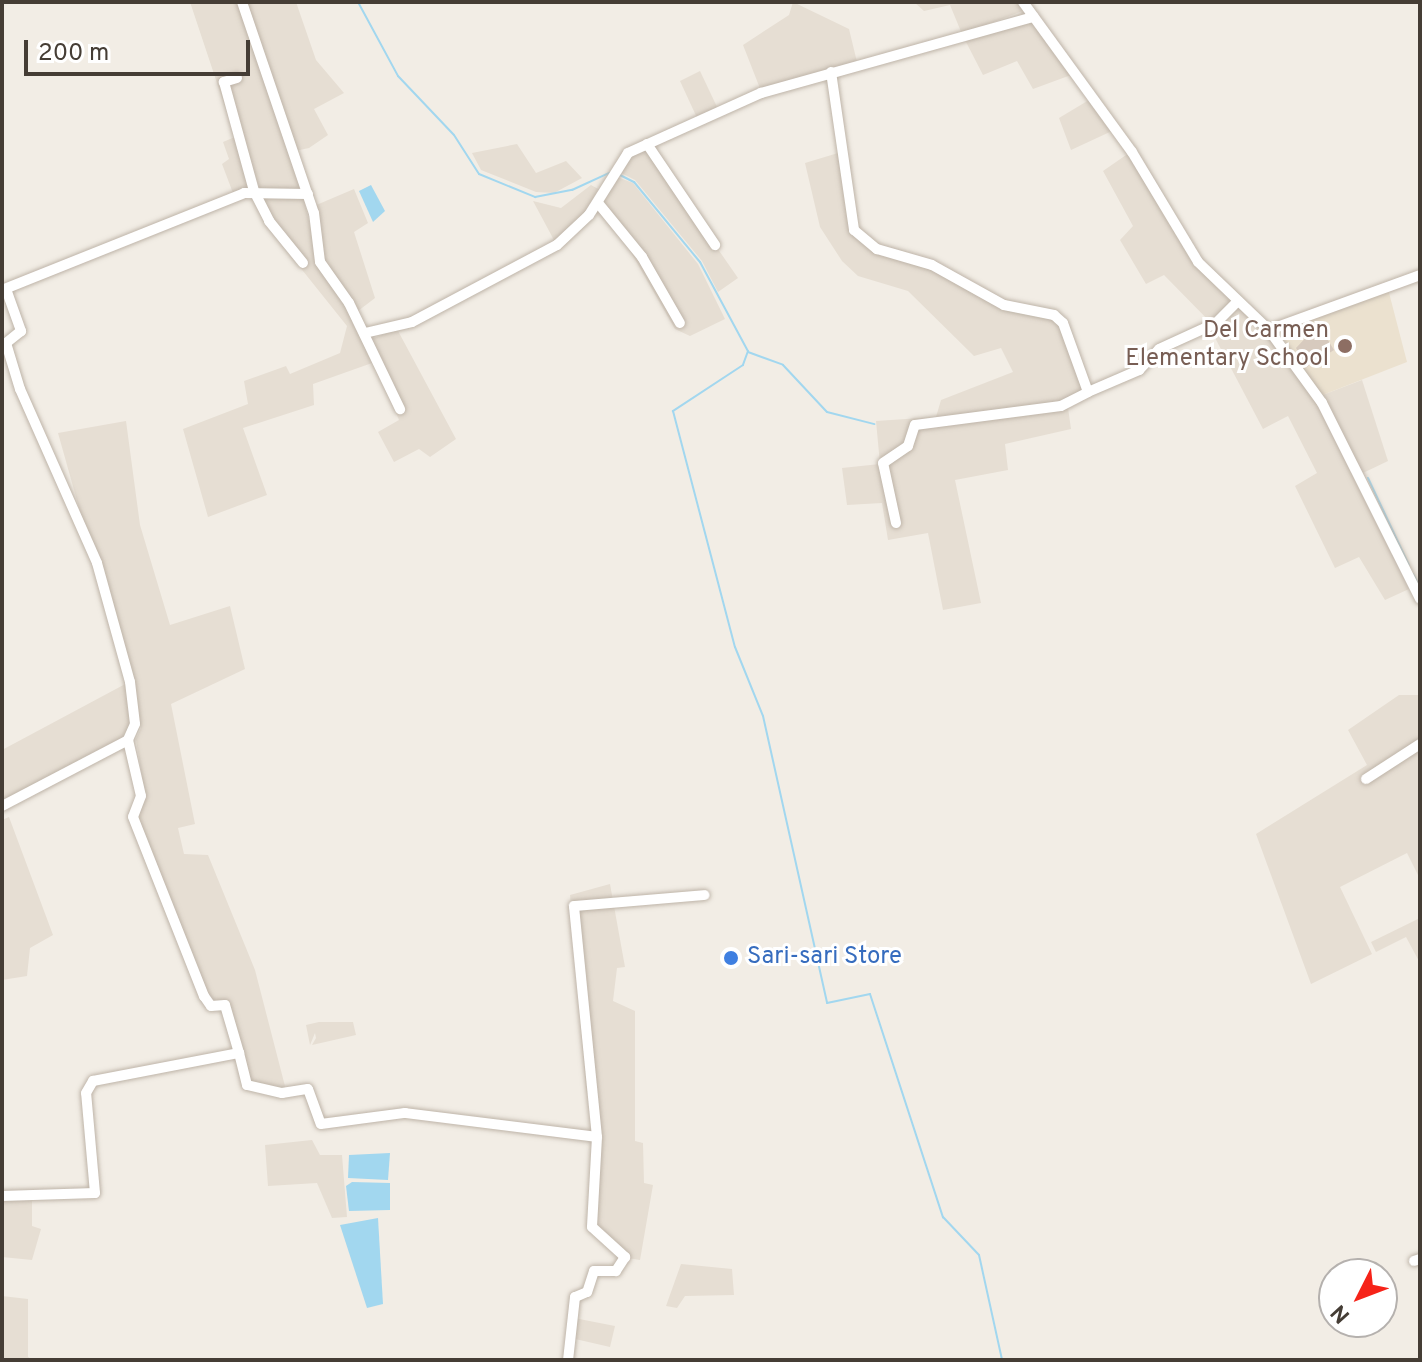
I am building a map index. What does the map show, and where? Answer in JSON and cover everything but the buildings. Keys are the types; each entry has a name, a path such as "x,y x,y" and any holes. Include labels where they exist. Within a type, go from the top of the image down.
{"street":[{"path":"242,2 308,194 320,262 365,333 370,356 400,409"},
{"path":"1023,2 1132,152 1198,262 1269,330 1335,427 1420,599"},
{"path":"365,333 412,322 557,245 598,203 620,160 647,144 761,93 1034,17"},
{"path":"831,72 854,230 877,249 945,270 1004,305 1054,315 1063,323 1088,392"},
{"path":"237,78 224,82 256,191 269,221 303,263"},
{"path":"647,144 715,245"},
{"path":"308,194 256,191 4,290 21,331 6,343 20,389 108,594 130,682 135,724 128,740 141,796 133,817 161,896 204,996 211,1006 225,1005 247,1085 282,1093 308,1089 321,1124 405,1113 597,1137"},
{"path":"598,203 642,257 680,323"},
{"path":"1269,330 1420,275"},
{"path":"896,523 883,463 908,446 915,425 1061,406 1139,370 1159,349 1216,323 1238,301"},
{"path":"2,806 128,740"},
{"path":"1366,779 1420,744"},
{"path":"568,1360 575,1297 587,1292 594,1271 616,1271 625,1257 592,1227 597,1137 574,906 705,895"},
{"path":"2,1196 95,1193 86,1093 93,1081 239,1053"}],"shaded area":[{"path":"190,2 240,2 301,189 260,190 224,81 252,187 233,193 222,164 229,159 223,142 235,137"},
{"path":"245,2 296,2 316,60 344,93 314,109 328,135 309,148 295,151"},
{"path":"793,2 849,29 857,62 761,91 743,45 789,15"},
{"path":"914,2 1019,2 1025,10 962,34 950,5 924,11"},
{"path":"1031,21 1071,75 1033,89 1017,61 983,75 965,40"},
{"path":"700,71 718,109 698,120 680,81"},
{"path":"1089,100 1112,131 1071,150 1059,118"},
{"path":"517,144 536,173 566,161 582,178 554,193 536,192 481,170 472,153"},
{"path":"647,147 738,278 718,292 702,261 635,180 617,171 621,161"},
{"path":"838,153 850,226 876,251 917,260 1004,307 1044,313 1061,325 1094,393 1068,408 1071,429 1005,444 1008,470 955,480 981,603 943,610 928,533 888,540 882,503 847,505 842,468 880,464 876,421 936,417 941,400 1013,372 1001,348 974,356 908,291 858,276 842,261 820,227 805,163"},
{"path":"1129,153 1195,264 1267,332 1319,404 1409,589 1385,600 1359,557 1335,568 1295,486 1317,473 1288,416 1263,429 1213,334 1216,328 1164,275 1146,284 1120,240 1133,226 1103,171"},
{"path":"615,176 633,183 698,264 725,319 690,336 675,329 602,202"},
{"path":"591,185 602,191 598,199 555,242 533,201 561,208"},
{"path":"354,189 368,223 354,232 375,298 358,311 322,261 314,206"},
{"path":"303,196 319,264 365,334 372,363 313,384 314,405 243,428 267,495 208,517 183,429 248,404 244,381 286,366 290,374 340,353 347,326 299,266 260,197"},
{"name":"Del Carmen Elementary School","path":"1387,285 1407,362 1320,396 1277,329"},
{"path":"397,329 456,439 430,457 419,449 394,462 378,432 399,420 396,413 402,410 369,340"},
{"path":"1362,380 1388,461 1363,473 1320,396"},
{"path":"126,421 140,525 170,625 230,606 245,669 171,704 195,824 178,828 184,854 208,855 255,970 286,1090 248,1083 225,1003 213,1003 207,994 136,812 145,795 136,739 141,728 58,433"},
{"path":"129,682 139,729 127,746 9,798 2,817 2,750"},
{"path":"1399,695 1420,695 1420,879 1407,853 1340,887 1372,954 1311,984 1256,834 1367,765 1348,730"},
{"path":"9,817 53,935 30,948 27,976 2,980 2,820"},
{"path":"610,884 625,967 617,968 613,1001 635,1011 635,1141 643,1143 644,1183 653,1185 640,1260 627,1258 594,1226 602,1143 586,1090 570,895"},
{"path":"1420,918 1420,963 1406,937 1376,952 1371,942"},
{"path":"353,1022 356,1035 312,1045 315,1033 310,1045 306,1025"},
{"path":"312,1140 320,1155 342,1155 347,1217 332,1218 317,1183 268,1186 265,1145"},
{"path":"32,1196 32,1226 41,1229 32,1260 2,1257 2,1199"},
{"path":"681,1264 732,1269 734,1295 685,1296 677,1308 666,1306"},
{"path":"2,1296 28,1299 28,1357 33,1360 2,1360"},
{"path":"574,1318 615,1326 610,1347 571,1338"}],"water":[{"path":"371,185 385,211 373,222 359,191"},
{"path":"390,1153 388,1180 348,1178 349,1155"},
{"path":"352,1182 390,1183 390,1210 349,1211 346,1186"},
{"path":"378,1218 383,1304 367,1308 340,1225"}],"waterway":[{"path":"358,2 398,76 454,135 479,174 535,197 572,190 609,173"},
{"path":"620,175 634,182 700,262 748,351 743,365 673,411 735,647 763,716 827,1003 870,994 943,1217 979,1255 1002,1360"},
{"path":"748,352 783,365 827,412 874,424"},
{"path":"1368,478 1409,565"},
{"path":"1413,574 1420,587"}],"place":[{"name":"Del Carmen Elementary School","path":"1345,346"},
{"name":"Sari-sari Store","path":"731,958"}]}
